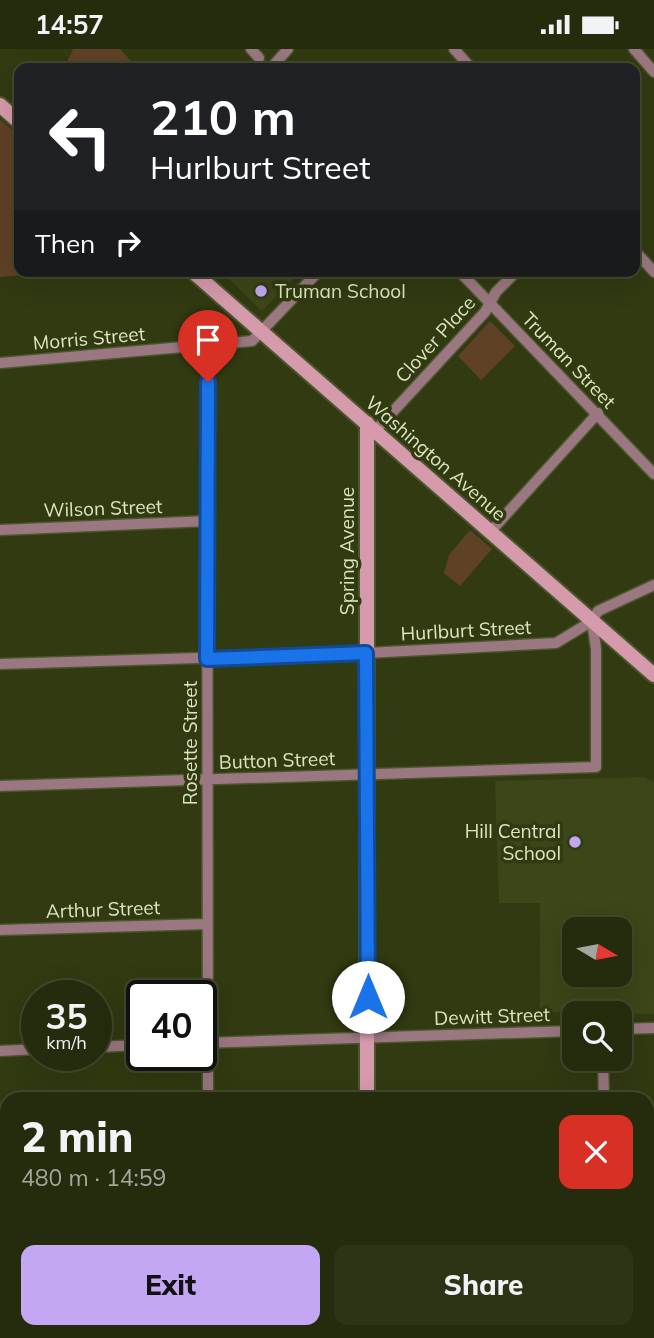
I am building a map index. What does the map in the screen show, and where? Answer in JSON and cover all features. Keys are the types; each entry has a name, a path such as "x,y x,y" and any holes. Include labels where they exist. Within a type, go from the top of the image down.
{"street":[{"path":"251,49 259,58"},
{"path":"275,63 288,49"},
{"path":"454,49 467,63"},
{"path":"634,49 654,72"},
{"path":"0,105 14,118"},
{"path":"640,257 654,272"},
{"name":"Washington Avenue","path":"199,277 654,675"},
{"name":"Morris Street","path":"0,363 252,341 313,277"},
{"name":"Truman Street","path":"465,277 654,474"},
{"name":"Clover Place","path":"371,426 490,304 496,292 511,277"},
{"name":"Rosette Street","path":"206,980 207,346"},
{"path":"490,532 598,413"},
{"name":"Spring Avenue","path":"367,1092 366,653 371,426"},
{"name":"Wilson Street","path":"0,530 208,521"},
{"name":"Hurlburt Street","path":"0,664 366,653 556,643 592,621 597,611 654,585"},
{"name":"Button Street","path":"0,786 596,767 596,649 592,621"},
{"name":"Arthur Street","path":"0,930 207,924"},
{"path":"632,1029 654,1028"},
{"name":"Dewitt Street","path":"217,1043 562,1031"},
{"path":"0,1051 21,1050"},
{"name":"Rosette Street","path":"206,1071 208,1092"},
{"path":"603,1071 604,1092"}],"shaded area":[{"path":"73,49 120,49 133,63 66,63"},
{"path":"0,119 14,132 14,276 0,277"},
{"name":"Truman School","path":"227,277 295,277 262,311"},
{"path":"490,321 515,346 481,380 458,356"},
{"path":"470,530 492,549 460,586 444,573 449,555"},
{"name":"Hill Central School","path":"644,777 654,782 654,1014 632,1014 632,1001 562,1001 562,1012 552,1012 540,1018 540,903 499,903 495,781"}],"place":[{"name":"Truman School","path":"261,291"},
{"name":"Hill Central School","path":"575,842"}],"route":[{"path":"208,382 207,659 366,653 368,997"}]}
